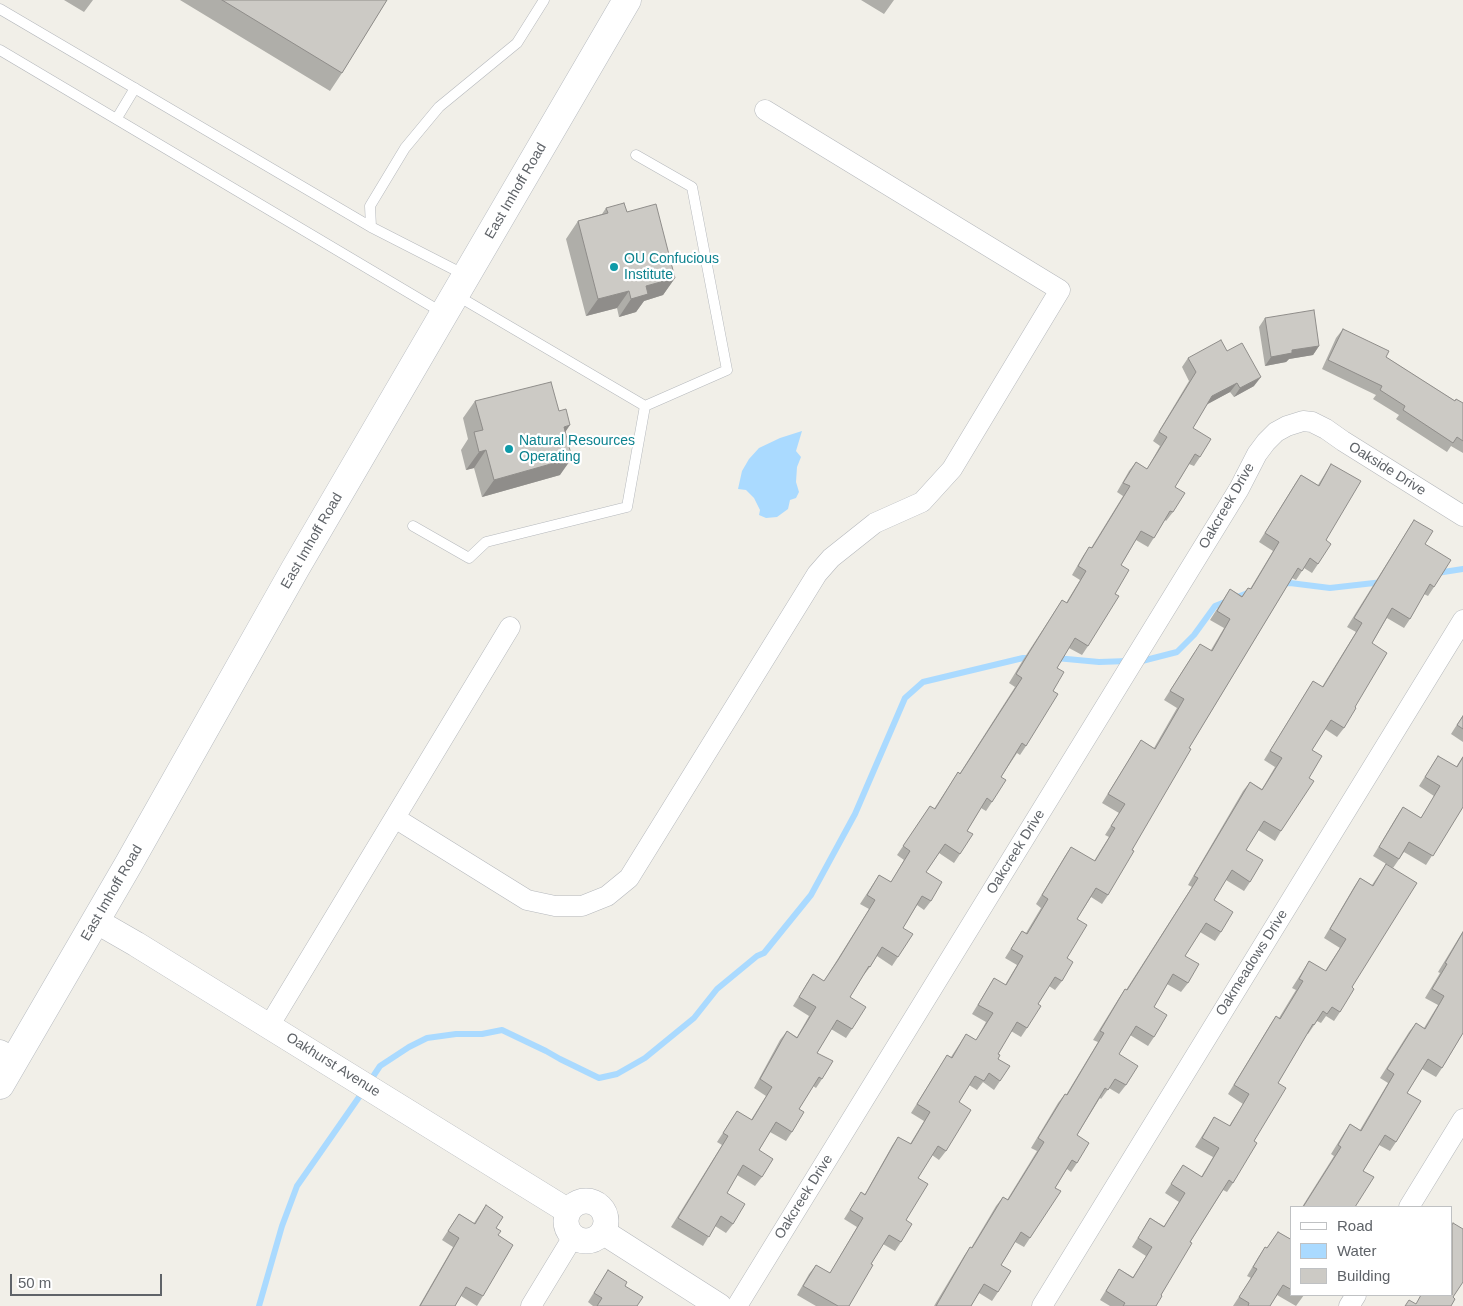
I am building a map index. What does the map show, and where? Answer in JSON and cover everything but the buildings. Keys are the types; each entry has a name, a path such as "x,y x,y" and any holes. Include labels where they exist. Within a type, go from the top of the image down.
{"main road":[{"name":"East Imhoff Road","path":"0,1085 8,1054 96,921 290,578 627,0"}],"street":[{"path":"395,818 527,900 555,906 582,906 607,896 629,878 817,574 831,558 875,523 922,502 952,469 1060,290 765,110"},
{"name":"Oakcreek Drive","path":"737,1306 1239,489 1257,454 1276,432 1303,421 1312,422"},
{"name":"Oakside Drive","path":"1312,422 1463,516"},
{"name":"Oakmeadows Drive","path":"1042,1306 1463,620"},
{"path":"270,1026 510,627"},
{"name":"Oakhurst Avenue","path":"96,921 568,1210"},
{"path":"1410,1206 1463,1119"},
{"path":"582,1201 597,1205 603,1210 605,1218 603,1232 597,1238 589,1241 581,1241 573,1237 568,1232 566,1225 568,1210 582,1201"},
{"path":"603,1232 719,1306"},
{"path":"531,1306 573,1237"}],"lane":[{"path":"372,227 370,206 405,148 439,107 517,43 544,0"},
{"path":"0,9 372,227 455,295"},
{"path":"0,50 117,118 455,295 645,406"},
{"path":"117,118 135,88"},
{"path":"636,155 692,188 727,370 645,406"},
{"path":"413,526 469,558 486,542 627,507 645,406"}],"water":[{"path":"802,431 796,451 801,457 797,467 796,482 799,492 796,498 790,500 788,509 777,517 766,518 759,515 760,510 754,498 746,490 738,489 742,471 749,459 759,448 780,438"}],"waterway":[{"path":"1437,573 1463,569"},
{"path":"1281,584 1290,583 1330,588 1383,582"},
{"path":"1138,662 1177,652 1194,635 1215,606 1250,592"},
{"path":"370,1081 380,1066 427,1038 456,1034 482,1034 502,1030 599,1078 617,1074 645,1058 694,1018 717,989 757,956 764,953 811,895 855,814 905,698 923,682 1023,658 1033,658"},
{"path":"1056,658 1099,662 1128,661"},
{"path":"259,1306 282,1226 297,1186 364,1090"}],"place":[{"name":"OU Confucious Institute","path":"614,267"},
{"name":"Natural Resources Operating","path":"509,449"}]}
